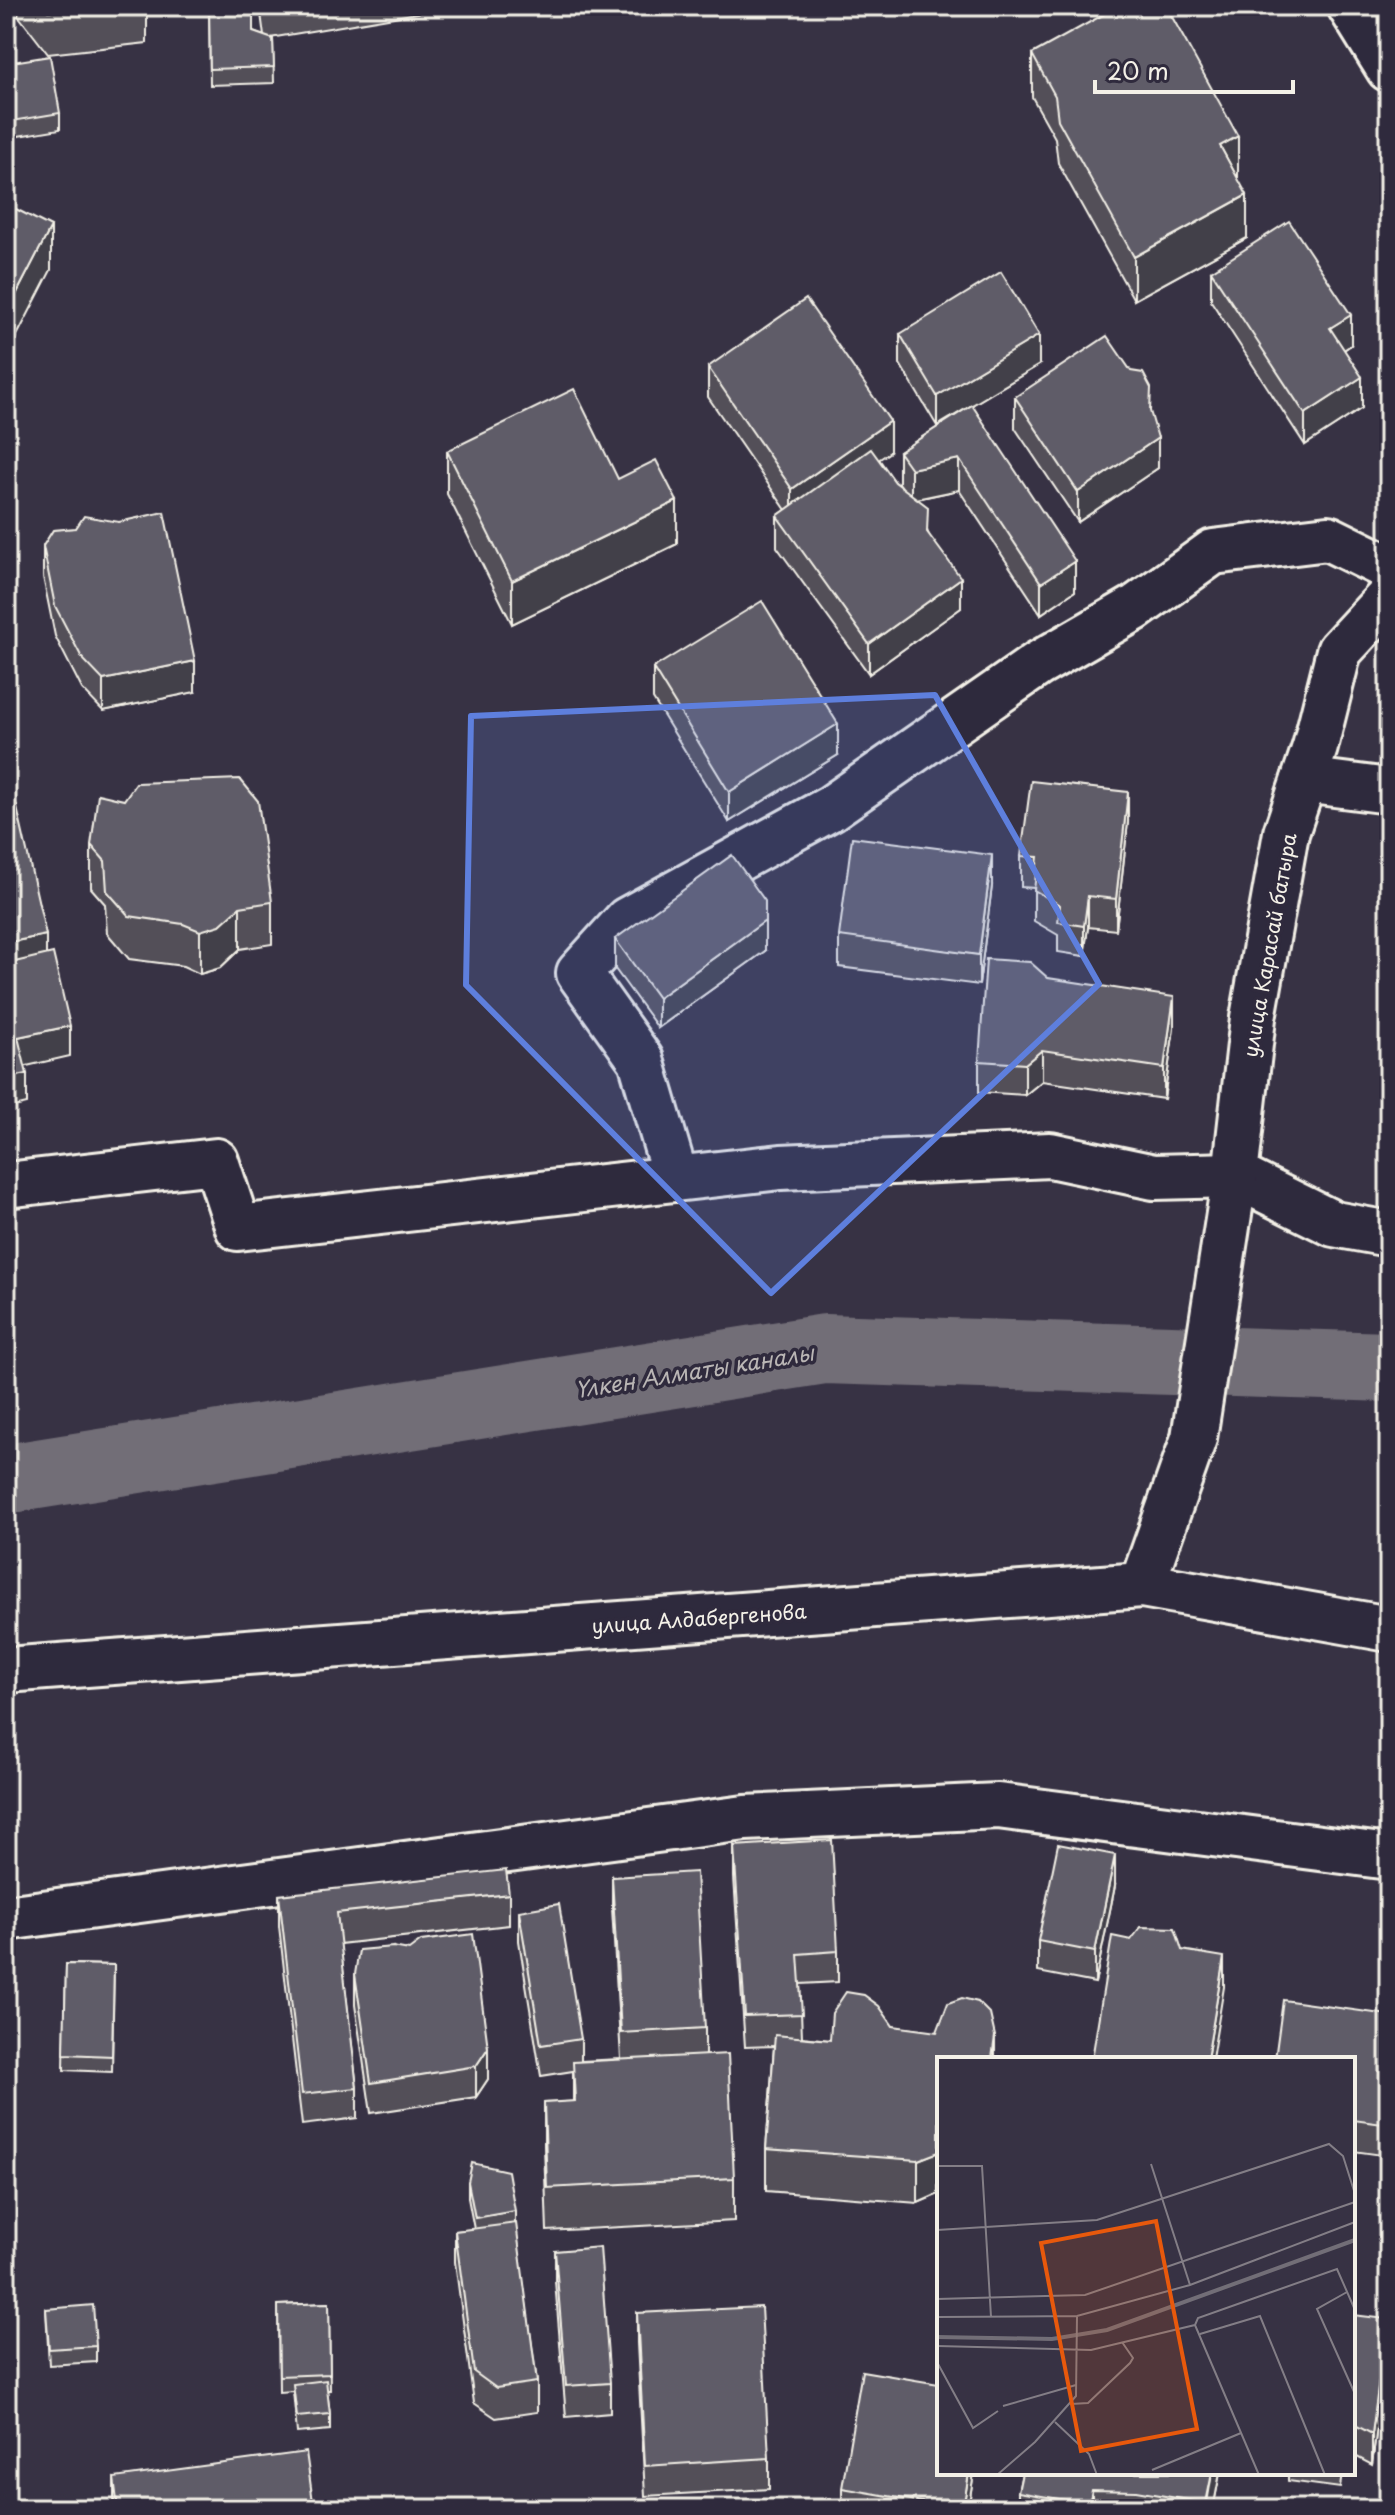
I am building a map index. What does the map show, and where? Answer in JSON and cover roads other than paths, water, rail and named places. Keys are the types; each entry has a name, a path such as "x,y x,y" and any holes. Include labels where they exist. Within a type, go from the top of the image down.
{"street":[{"path":"1350,6 1389,69"},
{"path":"676,1179 641,1060 579,973 627,920 831,808 1038,664 1135,608 1213,552 1328,538 1389,568"},
{"name":"улица Карасай батыра","path":"1142,1585 1194,1438 1235,1175 1253,1018 1286,833 1304,780 1339,651 1389,597"},
{"path":"1304,780 1389,791"},
{"path":"6,1185 216,1161 238,1228 781,1167 1050,1155 1154,1177 1235,1175 1334,1224 1389,1234"},
{"name":"улица Алдабергенова","path":"6,1670 1142,1585 1389,1629"},
{"path":"6,1918 745,1818 966,1807 998,1806 1389,1857"}],"waterway":[{"name":"Үлкен Алматы каналы","path":"6,1479 825,1349 1389,1367"}]}
